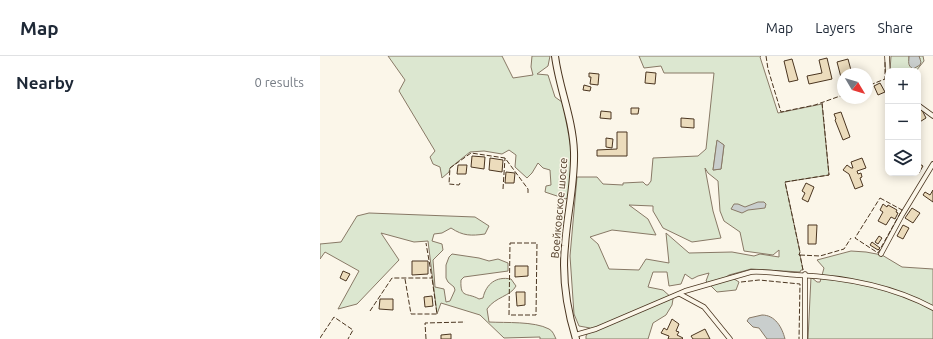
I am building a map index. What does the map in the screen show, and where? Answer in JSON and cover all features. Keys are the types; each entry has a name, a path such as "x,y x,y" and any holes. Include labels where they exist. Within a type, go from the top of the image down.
{"street":[{"name":"Воейковское шоссе","path":"555,56 572,131 574,151 574,173 564,247 564,271 568,303 576,337"},
{"path":"888,56 888,68"},
{"path":"921,107 933,116"},
{"path":"881,254 902,215 933,164"},
{"path":"576,337 680,294 751,272 760,271 805,274 880,287 920,301 933,308"},
{"path":"805,274 805,339"},
{"path":"680,294 704,307 730,339"}],"green space":[{"path":"388,56 502,56 513,78 533,75 531,67 532,56 550,56 548,66 537,74 548,75 555,97 562,102 569,128 572,163 569,196 566,199 545,192 546,186 551,185 550,170 543,168 538,163 527,178 515,167 516,155 509,150 502,154 484,151 470,152 450,168 449,172 442,178 440,167 433,164 430,157 435,151 399,91 405,80"},
{"path":"639,56 761,56 760,57 778,113 822,104 829,175 785,182 803,270 800,272 751,269 726,277 731,277 739,282 736,290 717,292 706,281 709,273 692,279 685,274 681,284 669,286 667,272 653,272 648,287 663,290 673,299 672,305 666,315 653,323 648,339 586,339 590,328 579,326 574,314 570,256 577,177 597,177 603,184 623,185 623,183 643,182 648,185 651,181 653,158 698,156 706,149 714,73 664,73 661,66 644,68","holes":["717,141 724,145 721,169 713,170","705,168 708,173 718,181 720,211 724,221 740,232 744,251 773,255 779,250 779,257 760,254 754,256 732,252 689,253 666,233 669,263 646,259 639,270 609,269 598,244 590,237 612,230 656,235 648,219 629,205 653,206 653,211 663,228 692,242 721,238 713,211"]},
{"path":"891,56 909,56 909,61 920,59 919,56 923,56 924,61 918,68 890,68"},
{"path":"369,213 475,217 489,226 485,234 467,235 459,233 451,228 442,233 434,234 432,241 442,244 443,250 433,260 435,287 444,289 446,302 450,301 455,290 446,278 446,265 452,254 489,261 498,259 508,263 508,271 464,277 461,280 463,293 479,299 483,298 484,293 492,282 506,278 511,279 516,286 514,289 494,302 487,309 489,322 543,326 552,331 556,339 540,339 540,337 504,338 480,315 441,303 437,314 428,241 414,242 381,233 399,260 357,304 338,309 359,271 325,252 320,259 320,244 341,242 357,216"},
{"path":"851,251 882,255 902,267 933,269 933,339 808,339 811,277 817,282 820,282 824,268 817,260"}],"shaded area":[{"path":"909,56 919,56 921,62 920,65 911,68"},
{"path":"717,140 724,145 721,169 713,170"},
{"path":"758,202 764,202 766,204 765,208 748,210 742,213 731,209 734,204 745,207"},
{"path":"762,315 771,317 777,322 785,339 767,339 759,328 753,327 747,321 749,318"}],"building":[{"path":"827,58 832,79 809,84 807,76 822,73 819,60"},
{"path":"792,59 798,80 789,82 784,61"},
{"path":"848,59 850,68 839,68 837,62"},
{"path":"646,72 656,73 655,84 645,83"},
{"path":"589,73 599,74 598,85 590,84 591,77 589,77"},
{"path":"880,83 885,92 878,95 874,86"},
{"path":"584,85 591,87 590,91 583,90"},
{"path":"631,108 639,108 638,114 631,114"},
{"path":"921,110 926,118 921,121"},
{"path":"601,111 611,112 611,119 600,118"},
{"path":"841,112 850,137 843,140 834,114"},
{"path":"681,118 694,119 694,128 681,127"},
{"path":"617,132 627,132 627,156 597,156 597,150 617,149"},
{"path":"606,138 613,139 612,148 606,147"},
{"path":"472,156 485,157 484,169 471,167"},
{"path":"490,158 503,160 502,172 489,170"},
{"path":"862,158 866,168 857,171 858,174 861,173 862,177 860,178 863,186 855,189 849,174 843,170 847,165 853,168 851,162"},
{"path":"458,165 467,165 466,174 457,174"},
{"path":"506,172 515,173 514,183 505,183"},
{"path":"806,183 814,187 808,202 802,199 805,193 802,191"},
{"path":"933,190 933,202 923,195 925,192 930,195"},
{"path":"883,204 897,210 896,212 898,213 895,219 891,217 886,225 878,221 883,212 880,210"},
{"path":"912,208 920,213 913,223 905,218"},
{"path":"808,225 817,225 816,244 808,244"},
{"path":"903,225 909,228 903,239 897,236"},
{"path":"879,236 882,238 878,244 875,242"},
{"path":"872,242 880,248 878,250 870,245"},
{"path":"412,261 428,261 428,274 412,275"},
{"path":"515,266 528,266 528,276 515,277"},
{"path":"343,271 350,274 346,281 340,278"},
{"path":"516,292 525,292 525,305 517,306"},
{"path":"432,296 433,306 425,307 424,297"},
{"path":"380,299 393,299 393,310 379,309"},
{"path":"672,319 679,324 676,331 679,332 677,335 683,338 682,339 668,339 669,336 661,333 664,328 667,330"},
{"path":"705,329 710,339 693,339 691,336"},
{"path":"451,334 451,339 441,339 441,335"}],"fence":[{"path":"766,56 768,69 781,112 815,105 837,97"},
{"path":"873,84 885,79 885,62"},
{"path":"803,270 785,182 829,175 822,102"},
{"path":"460,183 459,185 449,184 450,168 471,153 505,158 528,189 528,193"},
{"path":"503,189 505,158"},
{"path":"880,198 902,210 878,253 855,238 880,198"},
{"path":"800,255 820,256 844,249 851,238"},
{"path":"370,311 392,278 432,278 426,243"},
{"path":"510,243 537,243 536,315 509,315 510,243"},
{"path":"405,279 411,314 437,314 432,278"},
{"path":"741,282 759,280 800,284 799,339"},
{"path":"320,338 334,317 353,330 348,339"},
{"path":"426,339 425,323 465,322"}]}
